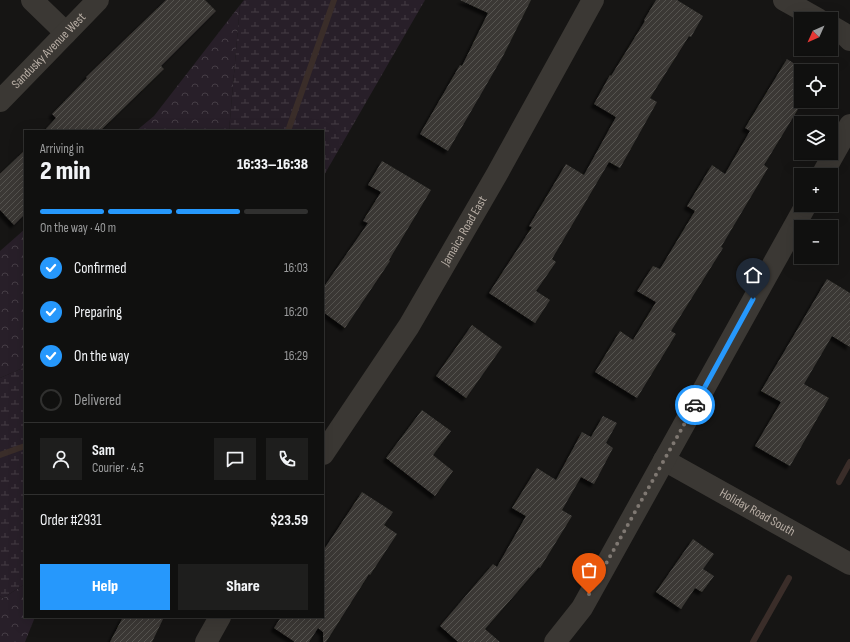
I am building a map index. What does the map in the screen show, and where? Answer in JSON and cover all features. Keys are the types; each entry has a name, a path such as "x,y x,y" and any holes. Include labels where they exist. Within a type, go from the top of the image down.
{"street":[{"path":"32,0 66,33"},
{"name":"Sandusky Avenue West","path":"0,101 98,0"},
{"name":"Jamaica Road East","path":"324,453 409,326 501,167 593,0"},
{"path":"784,0 805,12"},
{"path":"838,30 843,32 850,40"},
{"path":"826,168 850,125"},
{"path":"555,642 582,608 802,212"},
{"name":"Holiday Road South","path":"664,460 850,564"},
{"path":"206,642 219,618"}],"green space":[{"path":"244,0 425,0 324,175 324,130 229,130 240,5"},
{"path":"240,5 229,130 137,130 154,116"},
{"path":"24,230 24,367 0,378 0,251"},
{"path":"24,367 24,585 3,598 0,596 0,378"},
{"path":"24,585 24,618 35,618 25,642 0,642 0,596 3,598"}],"building":[{"path":"166,0 205,0 216,11 161,66 164,69 101,130 45,130 56,118 52,114 87,78 86,77"},
{"path":"460,0 531,0 503,56 448,151 420,134 460,65 462,66 488,13"},
{"path":"656,0 677,0 703,16 691,37 689,36 650,98 657,102 620,168 609,162 552,259 556,262 536,291 550,300 535,323 489,293 532,227 529,226 566,164 584,175 616,117 594,104 610,75 611,76 645,21 644,20"},
{"path":"787,59 795,64 794,108 799,108 764,165 768,168 721,247 723,248 671,331 676,334 637,398 595,372 620,331 633,340 656,302 637,291 653,266 660,269 695,211 687,206 712,165 725,174 750,131 745,128"},
{"path":"24,151 24,215 14,225 0,210 0,174"},
{"path":"382,161 431,190 389,260 390,261 345,328 324,313 324,287 368,223 363,221 381,192 368,185"},
{"path":"827,279 850,293 850,347 832,336 804,384 829,398 790,466 755,446 781,402 761,391"},
{"path":"472,325 502,347 466,398 436,376"},
{"path":"422,410 451,431 433,455 453,471 435,496 386,458"},
{"path":"603,416 617,423 606,443 613,448 594,484 581,477 562,510 572,516 540,568 539,567 485,629 500,642 458,642 440,626 493,564 497,567 526,516 512,508 537,468 556,480 582,432 591,437"},
{"path":"362,492 393,512 384,525 397,534 370,575 369,574 326,642 323,642 323,632 318,628 309,642 295,642 274,628 280,618 324,618 324,549"},
{"path":"693,539 714,554 703,569 714,576 702,592 695,588 681,609 656,592"},
{"path":"122,618 164,618 152,642 110,642"}],"waterway":[{"path":"288,130 334,0"},
{"path":"0,455 24,446"},
{"path":"839,482 850,462"},
{"path":"753,642 789,578"}],"way so far":[{"path":"589,594 695,405"}],"route":[{"path":"695,405 753,299"}]}
